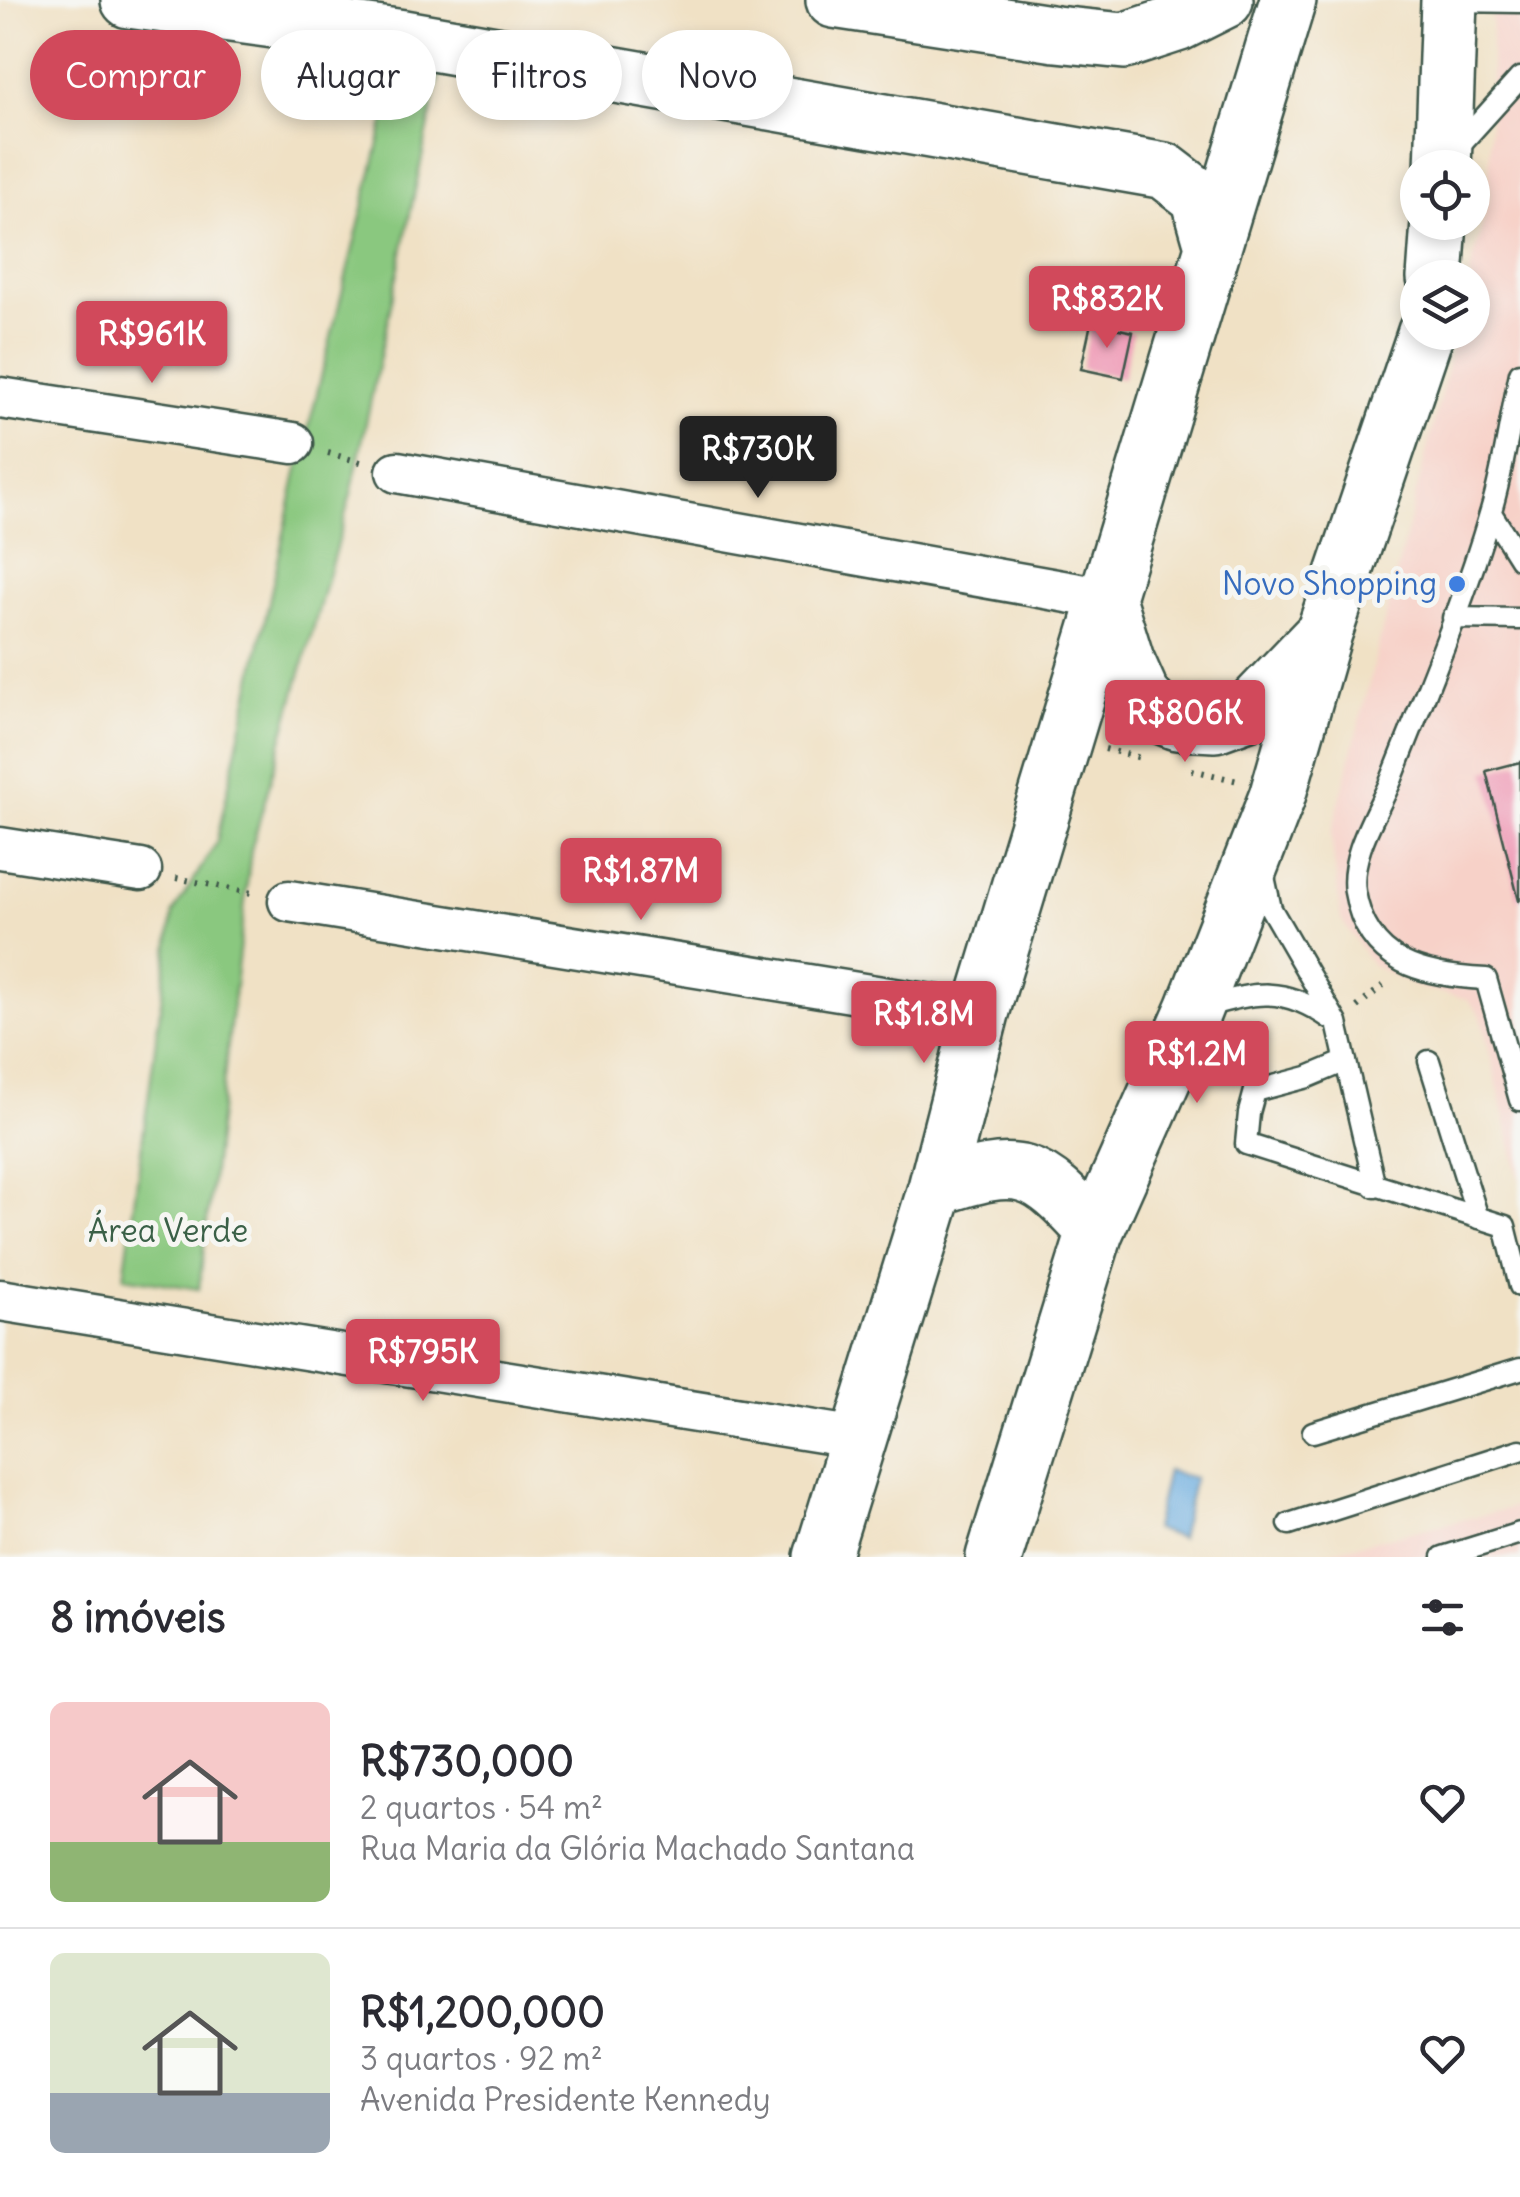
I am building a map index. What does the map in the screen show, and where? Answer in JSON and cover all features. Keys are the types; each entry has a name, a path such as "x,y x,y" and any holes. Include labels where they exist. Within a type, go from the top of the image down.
{"main road":[{"path":"130,0 410,19 1165,171 1199,197 1213,246"},
{"path":"834,0 1056,34 1124,40 1179,23 1226,0"},
{"path":"822,1557 936,1188 981,1013 1288,0"},
{"path":"1444,150 1449,1"},
{"path":"994,1557 1095,1232 1194,1010 1261,843 1324,633 1420,350"},
{"path":"1107,599 1142,696 1158,714 1177,722 1215,724 1248,712 1324,633"},
{"path":"936,1188 986,1171 1022,1172 1055,1187 1095,1232"}],"street":[{"path":"0,398 293,443"},
{"path":"398,472 1107,599"},
{"path":"0,848 141,870"},
{"path":"288,901 981,1013"},
{"path":"0,1300 858,1438"}],"lane":[{"path":"1449,1 1520,2"},
{"path":"1456,150 1520,78"},
{"path":"1520,373 1491,513 1358,859 1354,889 1363,922 1384,952 1420,971 1486,979 1520,1100"},
{"path":"1491,513 1520,559"},
{"path":"1453,618 1520,619"},
{"path":"1261,843 1271,909 1336,1024 1376,1187"},
{"path":"1194,1010 1256,992 1306,1002 1336,1024"},
{"path":"1346,1061 1308,1078 1255,1091 1248,1113 1246,1144 1505,1226 1520,1286"},
{"path":"1428,1061 1478,1218"},
{"path":"1313,1432 1520,1369"},
{"path":"1289,1524 1520,1450"},
{"path":"1443,1557 1520,1533"}],"path":[{"path":"293,443 398,472"},
{"path":"141,870 288,901"},
{"path":"1336,1024 1408,964"}],"shaded area":[{"name":"Novo Shopping","path":"1492,0 1520,0 1520,1182 1481,1016 1468,999 1416,987 1373,966 1341,919 1331,836 1452,350 1490,350 1490,260 1473,260 1478,240 1490,240"},
{"path":"1520,1506 1520,1557 1306,1557"}],"green space":[{"name":"Área Verde","path":"385,120 430,120 351,494 251,850 199,1289 124,1277 173,913 216,844 296,478"}],"water":[{"path":"1167,1471 1194,1478 1180,1538 1154,1529"}],"building":[{"path":"1091,323 1133,332 1123,378 1081,369"},
{"path":"1520,762 1520,900 1519,901 1486,771"}],"place":[{"name":"Novo Shopping","path":"1457,584"}]}
